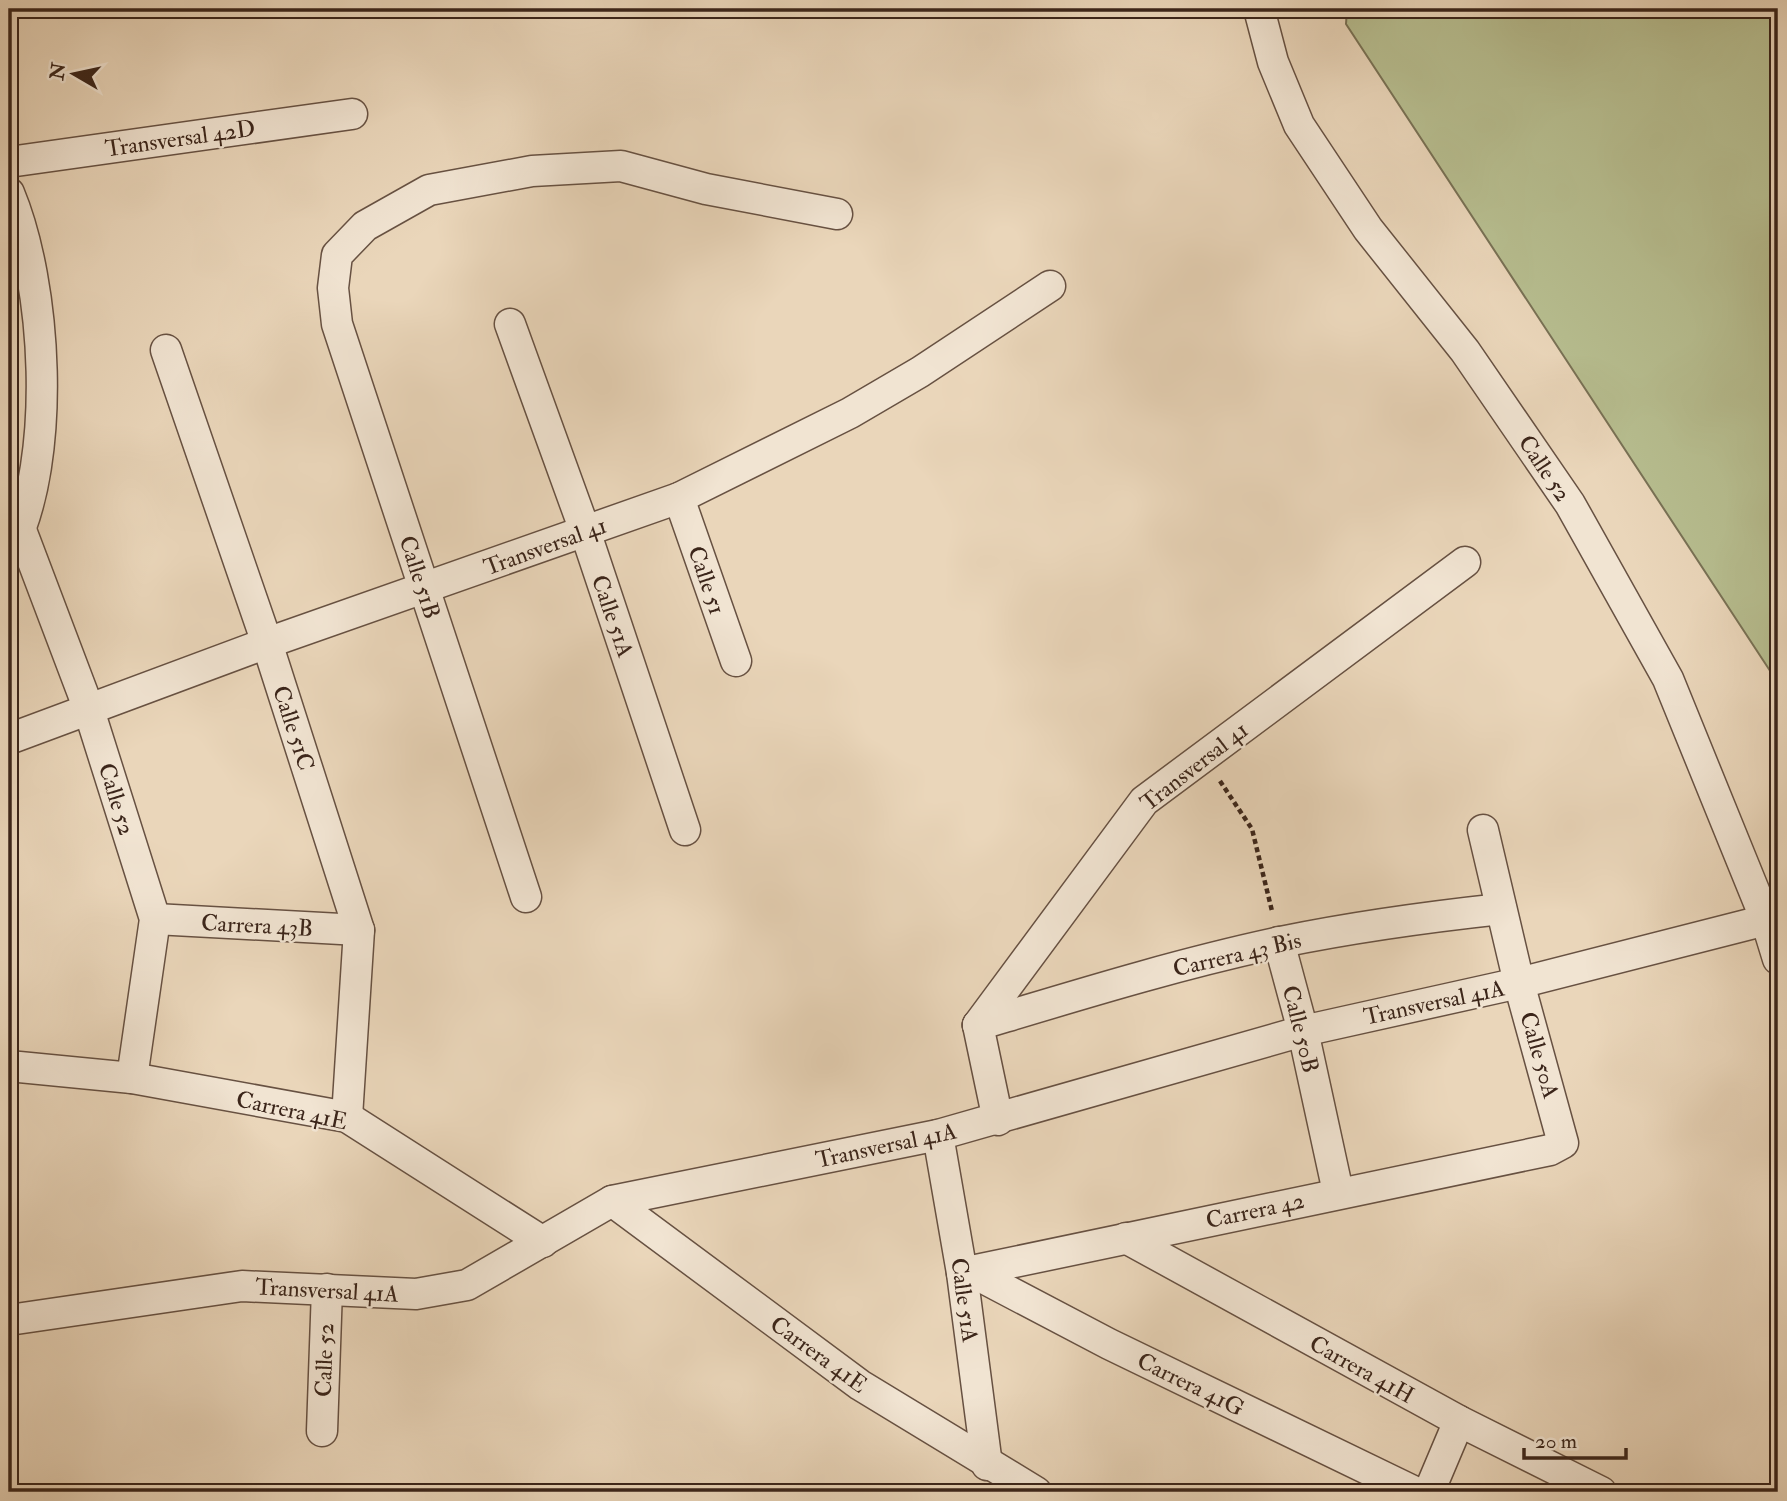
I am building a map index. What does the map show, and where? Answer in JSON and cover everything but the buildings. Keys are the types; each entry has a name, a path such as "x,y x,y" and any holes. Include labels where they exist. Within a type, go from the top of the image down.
{"street":[{"name":"Calle 52","path":"1259,9 1273,62 1298,125 1368,229 1465,351 1570,504 1668,679 1766,920 1778,959"},
{"name":"Transversal 42D","path":"9,162 352,114"},
{"name":"Calle 51B","path":"526,897 337,324 333,288 337,255 365,226 429,190 532,171 621,166 706,189 837,214"},
{"path":"9,193 23,226 39,307 43,386 36,458 15,542"},
{"name":"Transversal 41","path":"9,739 267,643 424,590 679,498 859,408 1050,286"},
{"name":"Calle 51A","path":"510,324 585,531 685,830"},
{"name":"Calle 51C","path":"166,350 267,643 359,930 347,1117"},
{"name":"Calle 51","path":"679,498 736,661"},
{"name":"Calle 52","path":"15,542 88,708 155,919 132,1077"},
{"name":"Transversal 41","path":"978,1025 1144,800 1465,562"},
{"name":"Calle 50A","path":"1483,830 1519,983 1562,1131 1563,1143 1550,1150"},
{"name":"Carrera 43 Bis","path":"978,1025 1095,989 1279,943 1406,920 1501,909"},
{"name":"Carrera 43B","path":"155,919 359,930"},
{"name":"Transversal 41A","path":"9,1320 242,1286 416,1294 467,1285 612,1200 938,1135 1303,1031 1519,983 1766,920"},
{"name":"Calle 50B","path":"1279,943 1303,1031 1338,1192"},
{"path":"978,1025 998,1120"},
{"name":"Carrera 41E","path":"9,1066 132,1077 347,1117 543,1242"},
{"name":"Calle 51A","path":"938,1135 966,1272 987,1465"},
{"name":"Carrera 42","path":"966,1272 1338,1192 1550,1150"},
{"name":"Carrera 41E","path":"612,1200 860,1385 987,1465 1036,1492"},
{"name":"Carrera 41H","path":"1126,1238 1458,1421 1601,1492"},
{"name":"Carrera 41G","path":"966,1272 1416,1492"},
{"name":"Calle 52","path":"321,1431 327,1290"},
{"path":"1429,1492 1458,1421"}],"path":[{"path":"1204,756 1252,830 1279,943"}],"green space":[{"path":"1347,9 1778,9 1778,683 1346,24"}]}
